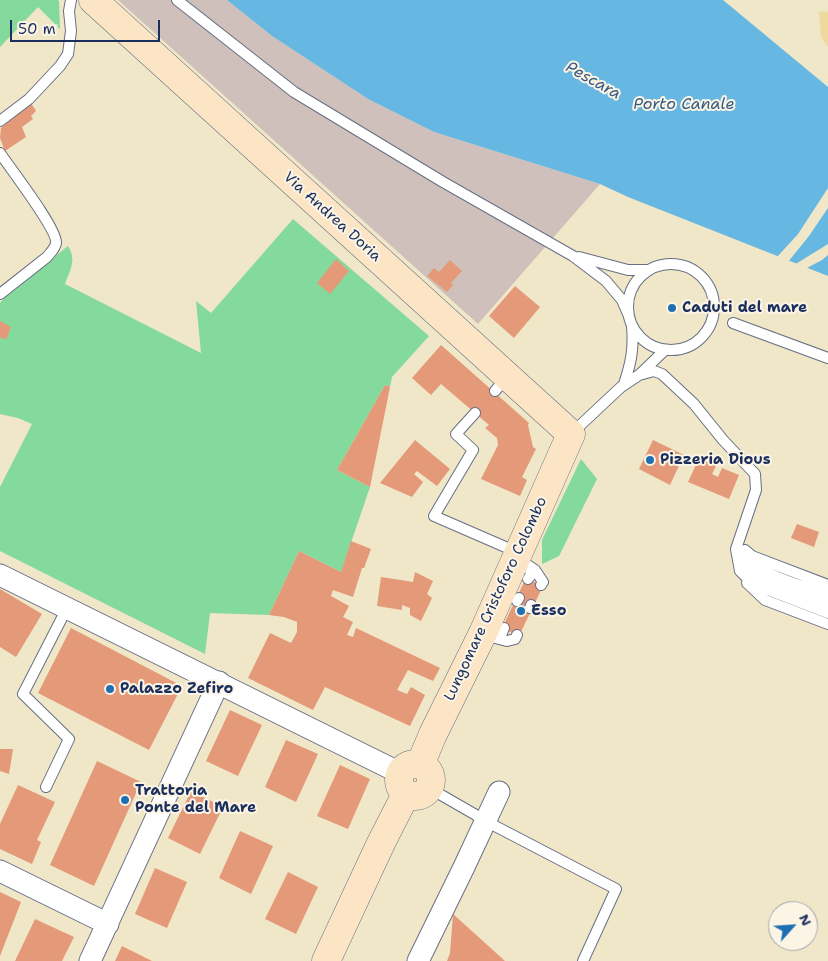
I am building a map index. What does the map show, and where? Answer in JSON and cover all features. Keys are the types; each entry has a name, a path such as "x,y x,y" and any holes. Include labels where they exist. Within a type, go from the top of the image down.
{"street":[{"name":"Via Andrea Doria","path":"93,0 501,384 571,434"},
{"name":"Lungomare Cristoforo Colombo","path":"326,961 381,844 414,780 433,734 494,633 523,564 571,434"},
{"path":"0,575 414,780"},
{"path":"90,961 219,682"},
{"path":"418,961 499,792"},
{"path":"0,871 108,924"}],"lane":[{"path":"0,121 29,99 60,66 68,54 71,32 68,11 71,0"},
{"path":"177,0 294,92 443,182 573,256 606,281 622,300 632,325 632,360 624,384"},
{"path":"0,153 55,234 56,243 47,257 0,294"},
{"path":"573,256 628,270 649,270"},
{"path":"628,314 628,301 632,289 639,278 649,270 662,264 676,264 690,268 701,276 710,288 714,301 714,315 711,324 700,340 684,349 665,350 655,348 645,342 632,325"},
{"path":"733,323 828,358"},
{"path":"571,434 624,384 638,375 665,350"},
{"path":"638,375 654,371 662,374 694,404 723,440 755,474 756,490 737,545 739,567 752,589 765,600 828,624"},
{"path":"475,413 456,434 473,450 434,516 535,570 543,582 541,585"},
{"path":"737,545 752,556 828,585"},
{"path":"737,545 744,559 764,570 828,595"},
{"path":"739,567 749,573 828,603"},
{"path":"739,567 749,580 763,588 828,613"},
{"path":"46,787 69,738 23,694 67,608"},
{"path":"494,633 507,641 515,639 517,635"},
{"path":"414,780 616,889 583,961"}],"shaded area":[{"path":"118,0 227,0 272,36 368,99 434,132 600,184 478,324"}],"green space":[{"path":"0,0 58,0 60,29 38,7 0,47"},
{"path":"293,219 429,336 392,377 390,387 385,385 337,470 370,487 341,572 299,551 269,615 210,613 205,654 0,551 0,487 32,424 18,418 0,414 0,303 6,296 68,246 71,251 72,260 71,270 65,284 201,353 196,301 211,313"},
{"path":"581,459 597,479 559,556 542,564 542,540"}],"sand":[{"path":"819,11 828,12 828,47 821,37"}],"water":[{"name":"Porto Canale","path":"227,0 723,0 828,87 828,276 628,197 600,184 434,132 368,99 272,36"}],"pier":[{"path":"828,188 828,208 809,236 788,262 776,258 798,234"},
{"path":"828,244 828,255 822,260 805,269 794,265"}],"building":[{"path":"31,103 36,111 31,116 33,119 22,127 26,137 5,151 0,138 1,128"},
{"path":"336,259 349,271 330,294 317,283"},
{"path":"450,260 462,271 451,283 453,285 447,292 427,276 434,268 439,272"},
{"path":"515,286 540,307 514,338 489,316"},
{"path":"0,321 11,327 6,340 0,337"},
{"path":"441,345 529,423 533,447 536,449 522,477 527,480 520,496 481,479 498,445 497,438 485,428 489,425 441,384 431,395 412,378"},
{"path":"385,385 390,387 370,487 337,470"},
{"path":"415,440 450,469 437,486 417,471 414,474 423,482 412,497 380,483"},
{"path":"653,440 684,455 670,485 639,469"},
{"path":"699,458 716,466 712,474 718,477 722,468 739,475 729,499 688,482"},
{"path":"797,524 819,532 814,547 791,538"},
{"path":"351,541 371,549 364,568 362,568 353,597 333,590 331,596 349,606 343,617 353,622 347,635 353,637 356,628 440,668 433,681 408,670 397,690 407,694 411,687 425,695 410,726 325,687 313,710 248,678 270,633 291,643 297,632 297,622 284,617 269,615 299,551 341,572"},
{"path":"415,572 433,581 427,594 432,598 421,621 410,615 410,608 402,605 402,610 377,606 381,577 413,582"},
{"path":"526,578 543,586 519,636 502,628"},
{"path":"0,589 42,614 16,657 0,647"},
{"name":"Palazzo Zefiro","path":"71,628 182,686 149,750 38,693"},
{"path":"230,710 262,725 238,776 206,761"},
{"path":"286,740 318,754 296,802 265,787"},
{"path":"0,749 13,749 9,774 0,771"},
{"path":"97,761 141,782 94,886 50,865"},
{"path":"340,765 370,779 348,829 317,816"},
{"path":"18,785 55,802 37,840 41,842 32,864 0,849 0,824"},
{"path":"191,791 223,807 200,854 168,838"},
{"path":"240,831 273,846 251,894 219,878"},
{"path":"155,868 187,882 167,928 135,914"},
{"path":"288,872 318,887 296,934 265,919"},
{"path":"0,892 21,902 0,956"},
{"path":"453,914 505,961 447,961 450,953"},
{"path":"35,919 74,937 62,961 15,961"},
{"path":"122,946 152,961 115,961"}],"place":[{"name":"Caduti del mare","path":"672,308"},
{"name":"Pizzeria Dious","path":"650,460"},
{"name":"Esso","path":"521,611"},
{"name":"Palazzo Zefiro","path":"110,689"},
{"name":"Trattoria Ponte del Mare","path":"125,800"}],"water label":[{"name":"Pescara","path":"593,81"}]}
